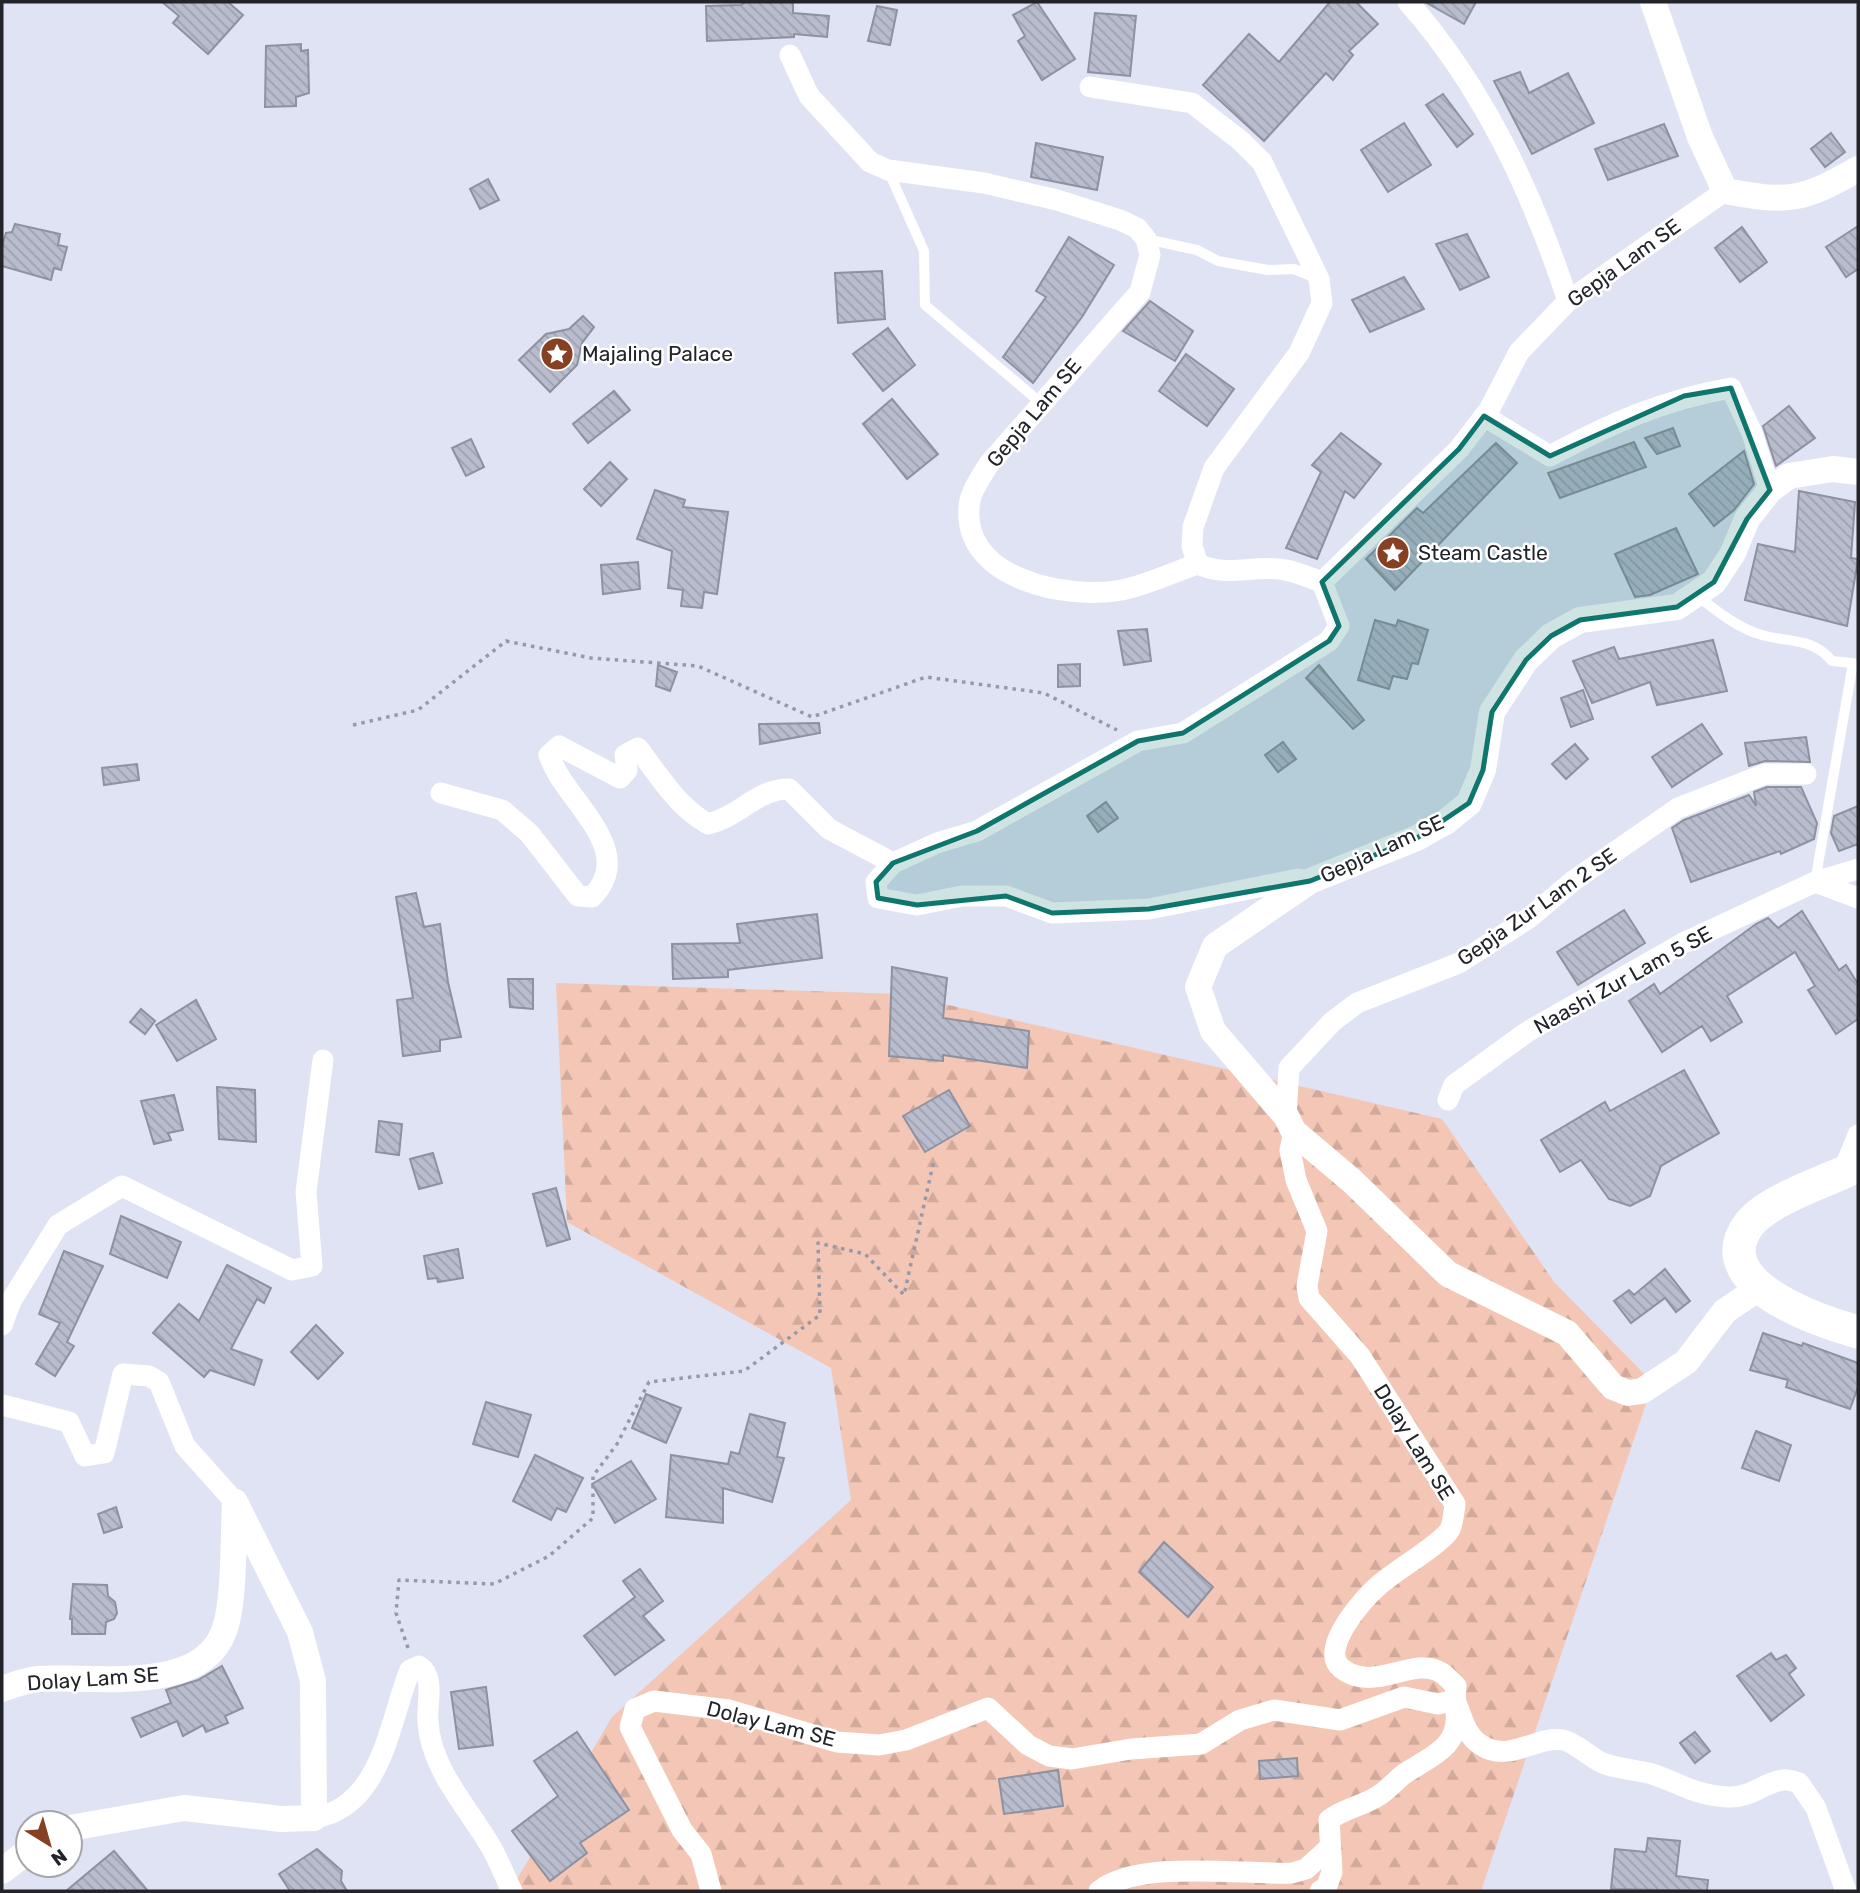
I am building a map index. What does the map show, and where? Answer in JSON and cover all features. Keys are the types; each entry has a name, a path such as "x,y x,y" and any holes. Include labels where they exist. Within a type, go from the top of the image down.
{"main road":[{"path":"1850,1170 1771,1207 1750,1223 1740,1245 1744,1268 1758,1289 1825,1323 1858,1332"}],"street":[{"path":"1408,2 1442,40 1492,118 1545,232 1569,300"},
{"path":"1653,2 1700,137 1725,191 1767,199 1802,197 1858,169"},
{"path":"790,55 810,96 870,162 888,170 984,183 1057,200 1120,220 1137,228 1146,239"},
{"path":"1090,87 1192,103 1241,141 1262,162 1319,279 1322,303 1299,353 1214,468 1193,527 1192,546 1198,564 1212,571 1285,569 1322,582 1339,626 1329,641 1183,733 1138,741 977,831 937,843 893,863 876,882 878,898 917,905 962,896 1006,896 1052,913 1149,909 1298,879 1310,881"},
{"name":"Gepja Lam SE","path":"1322,582 1459,449 1484,416 1519,352 1569,300 1725,191"},
{"name":"Gepja Lam SE","path":"1146,239 1150,255 1140,292 989,464 974,488 969,506 971,524 976,540 989,558 1031,584 1091,592 1123,590 1198,564"},
{"path":"1484,416 1550,456 1600,429 1684,396 1731,388 1752,433 1770,490"},
{"name":"Gepja Lam SE","path":"1290,1124 1213,1031 1198,987 1215,946 1310,881 1417,838 1447,821 1469,803 1483,770 1492,712 1526,660 1551,636 1580,620 1677,607 1714,582 1733,553 1747,519 1770,490 1789,476 1833,469 1858,472"},
{"path":"441,793 502,810 529,833 578,896 592,897 602,887 609,867 605,841 555,772 549,754 559,746 620,778 627,770 625,755 638,748 670,792 690,813 708,824 724,820 771,789 789,789 829,829 893,863"},
{"name":"Gepja Zur Lam 2 SE","path":"1290,1124 1289,1068 1332,1022 1357,1003 1459,963 1529,918 1573,881 1678,808 1765,774 1806,774"},
{"name":"Naashi Zur Lam 5 SE","path":"1448,1100 1454,1086 1527,1032 1683,943 1815,883 1858,869"},
{"path":"1815,883 1858,898"},
{"path":"2,1325 10,1301 58,1225 122,1186 292,1270 312,1266 306,1192 323,1060"},
{"path":"1290,1124 1448,1275 1567,1333 1613,1387 1628,1393 1642,1391 1686,1362 1726,1311 1758,1289"},
{"name":"Dolay Lam SE","path":"710,1891 701,1854 682,1830 630,1727 635,1709 654,1701 729,1710 837,1742 879,1745 906,1740 988,1708 1028,1745 1049,1756 1072,1759 1131,1749 1200,1744 1240,1720 1273,1710 1340,1720 1404,1697 1438,1704 1455,1700 1456,1686 1440,1671 1427,1668 1365,1679 1343,1669 1333,1654 1336,1639 1375,1588 1450,1530 1455,1504 1360,1356 1309,1298 1307,1286 1317,1231 1296,1180 1290,1150 1290,1124"},
{"path":"1850,1170 1858,1135"},
{"path":"2,1405 69,1422 85,1456 104,1453 123,1374 149,1376 159,1382 185,1446 235,1503 300,1632 313,1681 314,1818"},
{"name":"Dolay Lam SE","path":"2,1689 34,1679 155,1678 191,1667 211,1653 224,1633 228,1613 235,1503"},
{"path":"84,1826 184,1808 281,1819 328,1816 344,1807 372,1776 393,1727 406,1681 415,1667 425,1670 429,1679 428,1723 436,1760 491,1848 512,1891"},
{"path":"1320,1891 1330,1881 1329,1820 1347,1807 1376,1797 1452,1741 1458,1725 1455,1700"},
{"path":"1455,1700 1467,1732 1482,1746 1495,1751 1518,1751 1550,1740 1566,1741 1604,1763 1647,1773 1682,1789 1708,1795 1732,1797 1754,1793 1783,1780 1799,1783 1816,1808 1846,1891"},
{"path":"1099,1891 1136,1877 1170,1871 1292,1873 1306,1869 1331,1847"}],"lane":[{"path":"888,170 924,251 925,305 1041,403"},
{"path":"1146,239 1197,250 1218,261 1268,270 1294,269 1319,279"},
{"path":"1696,595 1719,613 1761,635 1803,640 1822,649 1832,661 1853,663 1815,883"}],"path":[{"path":"353,725 418,710 506,641 591,659 698,666 812,717 926,677 1044,693 1138,741"},
{"path":"415,1667 396,1613 399,1580 494,1584 550,1556 593,1518 593,1476 617,1444 649,1382 744,1371 820,1315 818,1243 865,1254 904,1296 934,1160"}],"highlighted area":[{"path":"1731,388 1770,490 1747,519 1714,582 1677,607 1580,620 1551,636 1526,660 1492,712 1483,770 1469,803 1417,838 1310,881 1149,909 1052,913 1006,896 917,905 878,898 876,882 893,863 977,831 1138,741 1183,733 1329,641 1339,626 1322,582 1459,449 1484,416 1550,456 1684,396"}],"green space":[{"path":"556,983 901,994 1442,1119 1554,1282 1653,1383 1481,1891 510,1891 612,1717 851,1500 831,1368 567,1222"}],"building":[{"path":"162,2 228,2 243,15 208,54 173,23 179,16"},
{"path":"745,2 793,2 793,13 829,16 827,37 794,34 794,37 707,41 706,6 741,5"},
{"path":"1037,2 1075,59 1042,80 1018,41 1025,36 1013,15"},
{"path":"1330,2 1356,2 1378,24 1349,51 1353,55 1333,80 1326,73 1264,141 1203,85 1249,34 1279,62"},
{"path":"1425,2 1476,2 1464,24"},
{"path":"877,6 897,10 890,45 868,41"},
{"path":"1095,13 1136,16 1130,76 1088,72"},
{"path":"301,44 301,51 308,50 309,93 296,97 296,106 265,107 266,46"},
{"path":"1520,72 1529,93 1568,73 1594,123 1532,154 1494,81"},
{"path":"1443,94 1473,134 1457,147 1426,105"},
{"path":"1404,123 1431,165 1388,192 1361,150"},
{"path":"1664,124 1678,156 1608,180 1595,149"},
{"path":"1831,133 1845,152 1825,167 1811,149"},
{"path":"1036,143 1103,157 1097,190 1031,177"},
{"path":"488,179 499,200 480,209 470,189"},
{"path":"15,224 60,234 58,245 67,247 61,270 54,268 51,280 2,266 2,245 6,233 12,232"},
{"path":"1858,226 1858,269 1846,277 1826,247"},
{"path":"1742,227 1767,262 1740,282 1715,248"},
{"path":"1467,234 1489,277 1460,290 1436,244"},
{"path":"1069,237 1114,265 1082,317 1033,383 1003,357 1046,297 1036,291"},
{"path":"882,271 885,319 838,323 835,273"},
{"path":"1404,277 1424,309 1370,332 1352,300"},
{"path":"1150,301 1193,331 1175,361 1123,331"},
{"path":"583,316 594,327 582,343 577,365 550,392 519,360 546,334 569,329"},
{"path":"888,328 915,365 883,391 853,354"},
{"path":"1186,354 1234,389 1207,426 1159,391"},
{"path":"614,391 630,410 588,443 573,424"},
{"path":"892,399 938,454 907,479 863,424"},
{"path":"1789,406 1815,438 1776,466 1763,426"},
{"path":"1673,428 1680,446 1657,454 1645,438"},
{"path":"1341,433 1381,464 1354,498 1345,491 1317,559 1286,548 1321,472 1312,465"},
{"path":"471,439 484,467 466,476 452,448"},
{"path":"1634,442 1646,467 1560,498 1548,473"},
{"path":"1496,443 1517,463 1395,590 1366,559 1417,508 1423,513"},
{"path":"1744,451 1754,484 1734,510 1714,526 1689,494"},
{"path":"610,462 627,479 601,506 584,489"},
{"path":"655,490 685,500 683,507 728,512 717,594 704,592 702,608 681,606 683,590 668,588 672,551 637,539"},
{"path":"1799,491 1855,502 1851,558 1858,559 1847,626 1745,600 1758,544 1795,552"},
{"path":"1676,528 1698,574 1650,595 1635,597 1615,554"},
{"path":"638,562 640,589 603,594 601,565"},
{"path":"1375,620 1396,626 1398,620 1428,630 1418,664 1412,663 1407,679 1393,676 1389,689 1358,680"},
{"path":"1147,629 1151,661 1124,665 1118,631"},
{"path":"1713,640 1727,691 1657,705 1650,682 1592,703 1573,661 1614,647 1619,659"},
{"path":"1080,664 1080,686 1058,687 1058,665"},
{"path":"658,665 677,672 670,691 656,686"},
{"path":"1319,665 1364,720 1353,729 1306,678"},
{"path":"1583,690 1593,719 1571,727 1561,698"},
{"path":"819,723 820,733 760,744 759,724"},
{"path":"1702,724 1722,754 1672,787 1652,757"},
{"path":"1806,737 1810,762 1765,761 1749,766 1745,743"},
{"path":"1283,742 1296,759 1278,772 1265,755"},
{"path":"1575,744 1588,759 1566,779 1552,764"},
{"path":"137,764 139,780 104,785 102,768"},
{"path":"1767,787 1801,787 1817,823 1814,839 1781,854 1780,851 1691,882 1672,828 1684,820 1749,795 1756,806 1754,792"},
{"path":"1106,802 1118,818 1098,832 1087,816"},
{"path":"1858,806 1858,844 1839,851 1831,833 1834,816"},
{"path":"416,893 424,927 440,924 448,982 461,1037 440,1040 440,1051 403,1056 397,1000 413,998 396,897"},
{"path":"1624,910 1645,943 1578,985 1557,952"},
{"path":"1802,911 1839,970 1846,965 1858,984 1858,1019 1836,1034 1808,990 1815,986 1795,952 1727,996 1742,1022 1711,1041 1702,1026 1662,1052 1629,1001 1654,984 1660,994 1756,924 1768,918 1778,928"},
{"path":"817,914 822,958 728,970 728,977 673,979 672,944 740,943 737,924"},
{"path":"892,967 947,978 943,1018 1029,1031 1027,1068 943,1055 943,1061 889,1056"},
{"path":"508,979 533,979 533,1009 510,1007"},
{"path":"196,1000 216,1039 177,1061 156,1025"},
{"path":"141,1009 155,1021 145,1034 130,1022"},
{"path":"1684,1070 1719,1133 1661,1166 1650,1196 1630,1206 1609,1199 1581,1160 1560,1172 1541,1140 1605,1102 1610,1111"},
{"path":"217,1087 255,1090 256,1142 219,1139"},
{"path":"949,1090 970,1126 925,1152 903,1116"},
{"path":"174,1095 183,1130 168,1133 171,1140 154,1144 141,1101"},
{"path":"379,1121 402,1124 399,1155 376,1152"},
{"path":"433,1153 442,1183 419,1189 410,1159"},
{"path":"556,1188 570,1239 547,1246 533,1194"},
{"path":"121,1216 181,1242 167,1278 110,1254"},
{"path":"458,1249 463,1278 438,1282 437,1278 428,1279 424,1256"},
{"path":"64,1251 103,1266 67,1342 74,1346 55,1376 36,1364 60,1323 39,1314"},
{"path":"227,1265 271,1288 264,1303 257,1299 231,1349 262,1360 254,1385 210,1370 204,1377 153,1333 179,1304 199,1321"},
{"path":"1665,1269 1690,1301 1676,1312 1665,1298 1631,1323 1614,1301 1629,1290 1634,1295"},
{"path":"316,1325 343,1353 318,1379 291,1352"},
{"path":"1763,1333 1802,1346 1803,1343 1858,1363 1858,1387 1850,1409 1786,1387 1788,1380 1750,1370"},
{"path":"646,1394 681,1408 666,1443 632,1428"},
{"path":"486,1402 531,1415 518,1457 473,1444"},
{"path":"750,1414 785,1423 777,1457 784,1458 772,1502 723,1488 723,1523 666,1517 671,1455 728,1464 731,1452 739,1454"},
{"path":"1756,1431 1791,1445 1779,1481 1742,1468"},
{"path":"535,1455 583,1478 566,1512 557,1508 551,1520 513,1501"},
{"path":"631,1461 656,1499 615,1523 592,1484"},
{"path":"116,1507 122,1527 104,1533 98,1514"},
{"path":"1164,1542 1213,1587 1188,1617 1139,1572"},
{"path":"640,1569 663,1601 643,1616 664,1640 615,1675 584,1636 635,1597 623,1581"},
{"path":"73,1584 107,1585 108,1596 115,1602 117,1613 114,1619 106,1622 105,1634 72,1634 70,1619"},
{"path":"1771,1653 1776,1660 1786,1655 1796,1668 1789,1674 1804,1695 1771,1721 1737,1676"},
{"path":"222,1666 243,1708 225,1716 228,1723 206,1732 203,1725 183,1736 177,1721 141,1737 132,1718 171,1703 166,1690 198,1680"},
{"path":"486,1687 493,1745 459,1749 451,1692"},
{"path":"577,1732 629,1810 580,1843 587,1853 550,1881 512,1831 558,1796 534,1761"},
{"path":"1695,1732 1710,1751 1695,1763 1680,1743"},
{"path":"1297,1758 1298,1776 1260,1779 1259,1761"},
{"path":"1058,1770 1063,1806 1004,1814 999,1779"},
{"path":"1648,1838 1680,1841 1676,1876 1708,1880 1707,1891 1611,1889 1615,1849 1646,1852"},
{"path":"317,1849 342,1871 341,1881 347,1891 290,1891 279,1874"},
{"path":"114,1851 148,1891 66,1891 84,1879 84,1876"}],"place":[{"name":"Majaling Palace","path":"557,354"},
{"name":"Steam Castle","path":"1393,553"}]}
